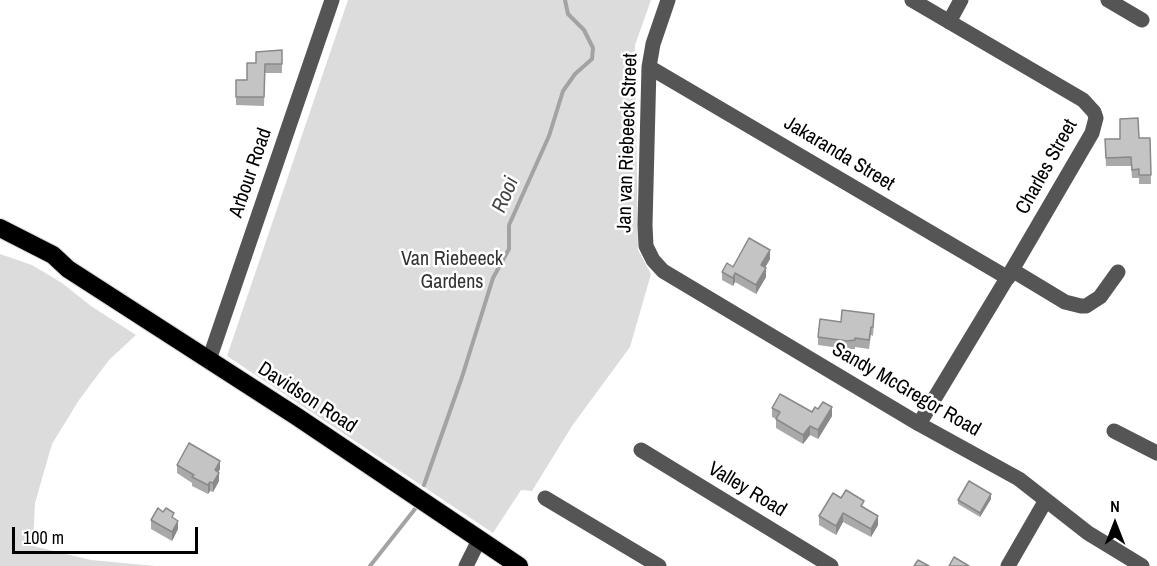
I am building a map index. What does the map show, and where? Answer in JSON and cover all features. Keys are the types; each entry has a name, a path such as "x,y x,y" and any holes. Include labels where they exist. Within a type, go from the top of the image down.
{"highway":[{"name":"Davidson Road","path":"0,228 46,250 68,269 519,566"},
{"name":"Davidson Road","path":"0,241 54,266 68,269"}],"street":[{"name":"Arbour Road","path":"209,360 332,0"},
{"name":"Jan van Riebeeck Street","path":"649,253 645,225 649,67 652,44 668,0"},
{"name":"Charles Street","path":"912,0 1083,100 1089,105 1096,118 1092,133 919,424"},
{"path":"949,22 961,0"},
{"path":"1108,0 1142,20"},
{"name":"Jakaranda Street","path":"649,67 1010,274 1065,302 1086,306 1100,297 1118,272"},
{"name":"Sandy McGregor Road","path":"649,253 663,271 919,424 1019,479 1088,533 1142,566"},
{"path":"1114,430 1157,453"},
{"name":"Valley Road","path":"641,450 831,566"},
{"path":"545,498 659,566"},
{"path":"1008,566 1046,500"},
{"path":"466,566 479,540"}],"green space":[{"name":"Van Riebeeck Gardens","path":"348,0 651,0 635,45 638,250 651,274 630,347 572,426 532,491 521,490 493,533 227,356"},
{"path":"0,254 32,265 62,283 91,306 136,335 109,360 79,400 52,444 35,503 33,546 91,560 155,566 0,566"}],"building":[{"path":"282,50 282,64 265,64 264,97 236,97 236,80 247,80 247,63 256,63 256,52"},
{"path":"1138,118 1139,138 1150,138 1151,175 1139,175 1139,169 1132,170 1131,157 1106,158 1105,139 1120,139 1120,119"},
{"path":"749,238 770,250 761,265 766,268 756,285 735,273 733,278 722,272 727,263 733,267"},
{"path":"842,310 874,314 869,340 855,338 855,340 847,341 818,337 820,319 841,322"},
{"path":"780,394 812,412 815,407 818,409 823,402 832,407 818,430 810,426 803,435 776,419 780,412 772,408"},
{"path":"189,443 220,461 215,470 219,473 213,483 210,482 208,485 192,477 194,475 177,465"},
{"path":"969,481 991,494 980,513 958,500"},
{"path":"846,490 864,501 861,506 878,516 871,529 843,513 836,526 819,516 833,493 841,498"},
{"path":"158,508 163,512 166,508 174,513 172,517 178,521 172,532 151,520"},
{"path":"954,557 969,566 949,566"},
{"path":"918,560 929,566 914,566"}],"waterway":[{"name":"Rooi","path":"424,485 462,377 493,278 509,249 509,225 549,136 563,91 575,74 592,59 593,48 584,30 568,14 565,0"},
{"name":"Rooi","path":"370,566 415,509"}]}
